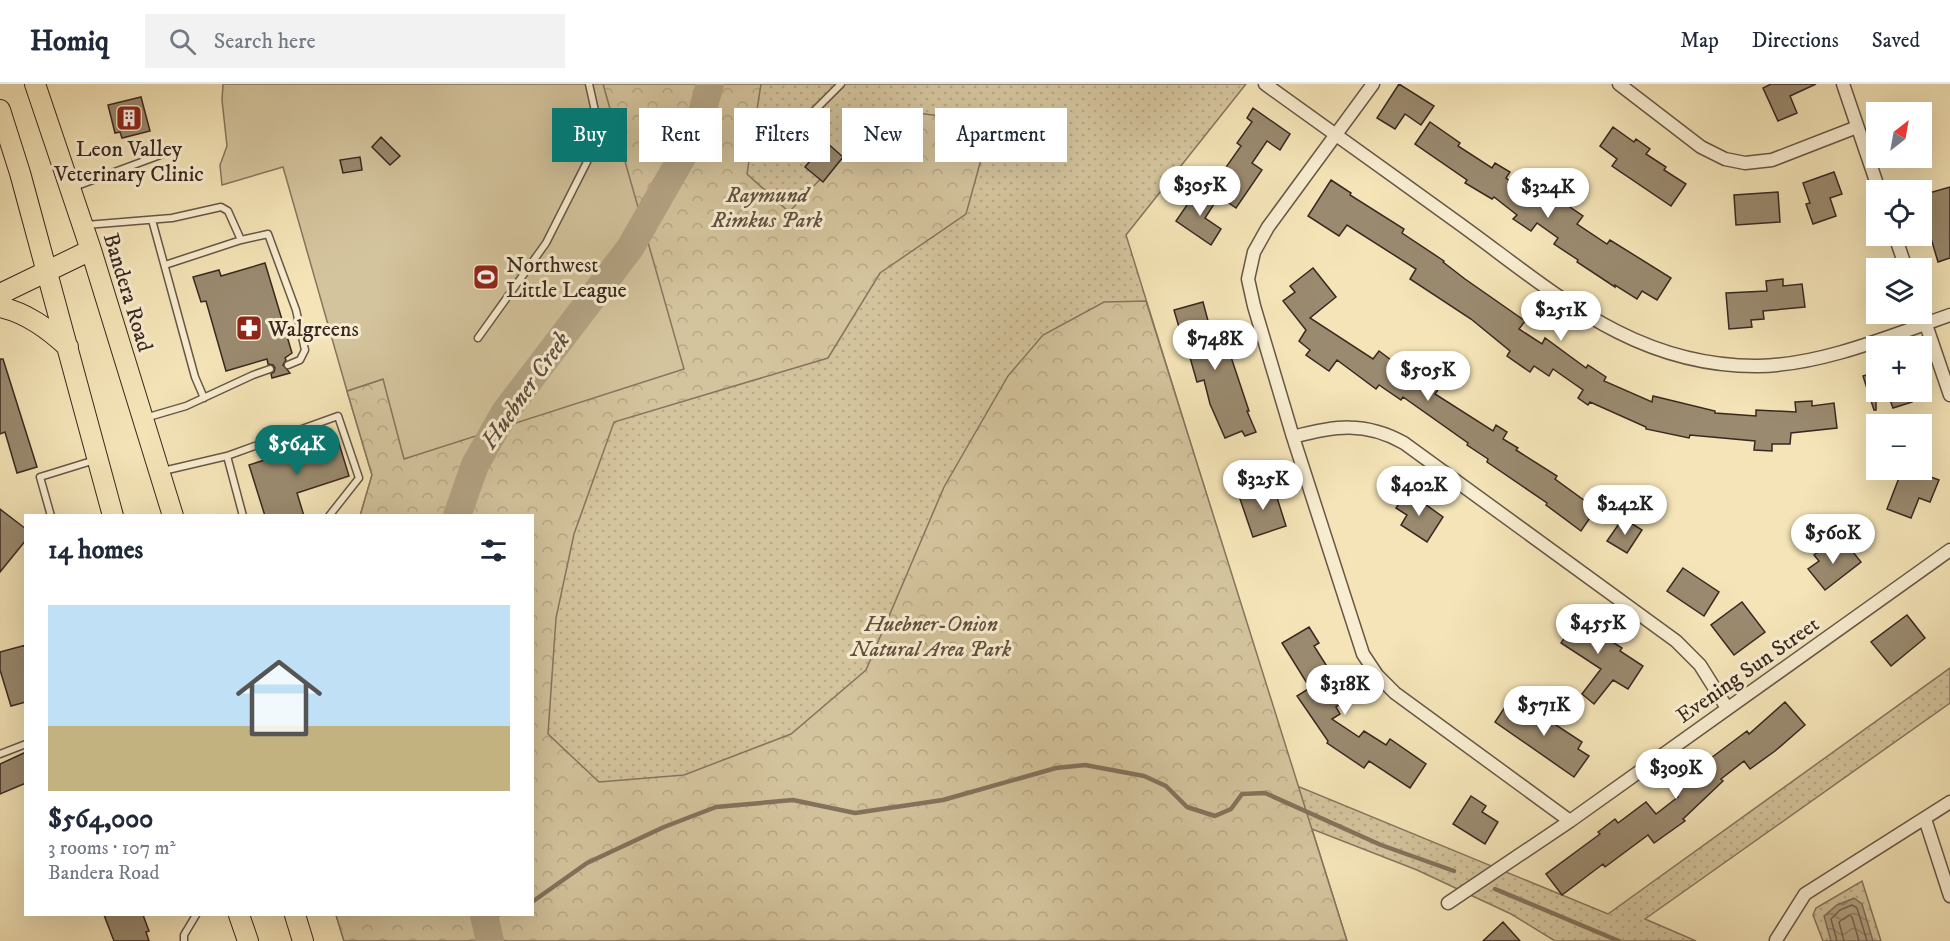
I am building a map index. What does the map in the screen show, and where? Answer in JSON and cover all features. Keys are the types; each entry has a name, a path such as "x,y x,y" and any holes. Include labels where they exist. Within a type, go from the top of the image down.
{"main road":[{"name":"Bandera Road","path":"35,84 91,250 172,514"},
{"path":"0,110 5,142 47,272 112,514"},
{"path":"0,294 91,250"},
{"path":"0,307 38,323 68,347"},
{"path":"239,916 248,941"},
{"path":"295,916 303,941"}],"street":[{"path":"1265,84 1583,313 1641,344 1699,361 1729,365 1789,364 1832,355 1908,324"},
{"path":"1373,84 1268,227 1254,252 1248,279 1254,306 1293,437 1363,654 1377,675 1395,693 1570,821"},
{"path":"1619,84 1701,147 1725,159 1745,163 1772,160 1857,127"},
{"path":"1843,84 1876,180"},
{"path":"1932,317 1950,315"},
{"path":"1925,324 1950,395"},
{"path":"1293,437 1322,429 1354,426 1375,430 1404,443 1676,641 1700,665 1727,708"},
{"name":"Evening Sun Street","path":"1448,903 1570,821 1950,550"},
{"path":"1776,940 1805,894 1950,802"},
{"path":"1925,819 1950,896"}],"lane":[{"path":"478,338 546,243 592,152 597,120 589,84"},
{"path":"817,108 841,84"},
{"path":"70,188 163,154"},
{"path":"83,225 172,218 221,207 228,211 241,240"},
{"path":"152,220 195,377 204,398"},
{"path":"165,265 241,240 268,234 296,310 305,350 300,360 288,365"},
{"path":"143,419 186,406 270,369"},
{"path":"159,472 227,456 338,416 359,478 331,514"},
{"path":"227,456 242,514"},
{"path":"50,514 40,477 98,459"},
{"path":"0,754 24,745"},
{"path":"184,941 184,935 195,916"}],"green space":[{"name":"Northwest Little League","path":"223,84 603,84 610,108 552,108 552,162 625,162 684,369 404,459 383,379 347,391 283,167 222,185 220,165 227,146 222,100"},
{"name":"Huebner-Onion Natural Area Park","path":"601,84 761,84 757,108 734,108 734,162 749,162 747,174 789,212 842,156 842,162 923,162 923,114 935,115 935,162 980,162 966,214 880,273 828,358 614,422 574,534 556,618 548,734 599,782 684,775 791,734 866,670 944,487 1008,376 1043,335 1104,302 1146,301 1347,941 344,941 336,916 534,916 534,514 361,514 372,475 347,391 383,379 552,150 552,162 627,162 627,108 583,108"},
{"name":"Huebner-Onion Natural Area Park","path":"603,84 1246,84 1126,235 1297,786 1608,914 1950,668 1950,703 1645,919 1696,941 1555,941 1511,914 1417,870 1312,829 1347,941 344,941 336,916 534,916 534,514 361,514 372,475 347,391 383,379 552,152 552,162 627,162 627,108 585,108"},
{"path":"1862,881 1881,941 1823,941 1813,915 1816,908"}],"water":[{"path":"1854,898 1862,904 1873,941 1831,941 1824,916 1837,905"}],"building":[{"path":"1399,84 1434,106 1421,125 1405,114 1395,129 1377,118"},
{"path":"1771,84 1816,84 1790,96 1797,113 1778,121 1763,88"},
{"name":"Leon Valley Veterinary Clinic","path":"141,97 150,131 122,138 120,132 115,133 108,105"},
{"path":"1253,108 1290,134 1280,150 1267,141 1252,163 1262,170 1236,208 1210,190 1241,146 1237,143 1252,122 1247,118"},
{"path":"1430,122 1460,143 1458,146 1492,168 1495,163 1510,172 1506,178 1551,211 1562,195 1573,202 1570,207 1583,216 1577,224 1607,244 1610,240 1671,278 1657,300 1642,291 1637,299 1615,285 1615,287 1554,244 1558,238 1537,223 1531,231 1513,219 1517,215 1494,197 1492,199 1465,183 1467,180 1415,144"},
{"path":"1613,127 1634,142 1636,139 1650,149 1646,154 1666,167 1664,170 1686,184 1671,206 1612,166 1617,159 1600,146"},
{"path":"381,137 400,156 390,165 372,147"},
{"path":"830,146 842,156 823,182 805,167 809,162 830,162"},
{"path":"360,157 362,170 343,173 340,160"},
{"path":"1834,172 1842,194 1830,198 1836,216 1813,224 1806,204 1810,203 1803,183"},
{"path":"1331,180 1351,193 1350,195 1404,229 1402,233 1525,321 1519,329 1542,344 1545,338 1586,368 1588,365 1606,377 1604,381 1652,402 1653,396 1715,411 1715,413 1756,416 1756,410 1796,412 1795,402 1812,401 1812,406 1834,403 1837,428 1791,433 1790,444 1772,444 1772,451 1754,450 1755,441 1690,435 1689,438 1646,429 1646,427 1590,402 1588,405 1578,398 1583,390 1553,369 1549,376 1534,366 1530,372 1507,356 1510,351 1471,319 1410,279 1416,269 1347,225 1339,236 1308,216"},
{"path":"1950,187 1950,258 1938,262 1932,242 1932,192"},
{"path":"1198,189 1216,201 1205,218 1221,229 1211,245 1176,221"},
{"path":"1778,192 1780,222 1736,225 1734,195"},
{"name":"Walgreens","path":"265,263 292,353 285,358 283,365 290,373 272,378 271,374 275,368 268,364 267,359 226,371 206,301 201,302 193,277 219,270 221,276"},
{"path":"1313,268 1336,297 1310,318 1373,359 1379,351 1406,371 1410,366 1440,387 1435,394 1493,431 1496,425 1507,432 1503,439 1557,476 1555,479 1596,509 1581,531 1546,505 1547,503 1487,462 1488,459 1467,445 1468,443 1403,397 1401,400 1379,385 1376,389 1337,360 1329,371 1306,355 1310,350 1299,341 1306,330 1283,301 1295,292 1290,286"},
{"path":"1783,279 1783,286 1802,284 1805,307 1763,311 1764,319 1751,320 1752,327 1729,329 1726,293 1767,291 1766,281"},
{"path":"1203,302 1215,347 1236,340 1240,354 1231,357 1249,411 1247,411 1256,432 1245,436 1242,431 1225,438 1210,404 1204,380 1197,382 1187,347 1185,348 1174,310"},
{"path":"0,359 3,359 37,467 17,473 5,432 0,434"},
{"path":"1871,402 1876,402 1876,410"},
{"path":"1891,402 1912,402 1893,408"},
{"path":"337,437 349,476 297,493 303,514 264,514 249,465"},
{"path":"1932,477 1939,480 1930,502 1919,498 1911,518 1887,509 1898,480 1932,480"},
{"path":"1273,485 1286,526 1253,537 1239,496"},
{"path":"1407,491 1443,517 1427,542 1401,525 1407,515 1396,508"},
{"path":"0,509 24,527 24,542 0,572"},
{"path":"1623,518 1642,530 1627,553 1607,541"},
{"path":"1845,542 1861,562 1825,590 1808,569 1819,561 1814,555 1825,546 1831,553"},
{"path":"1683,568 1719,592 1704,616 1667,591"},
{"path":"1742,602 1765,632 1734,655 1711,625"},
{"path":"1569,607 1584,617 1582,620 1622,648 1620,651 1643,666 1628,689 1613,680 1594,704 1582,694 1601,669 1561,643 1568,633 1557,626"},
{"path":"1907,615 1925,638 1891,666 1871,642"},
{"path":"1309,627 1319,643 1314,646 1328,668 1324,670 1345,701 1336,707 1340,714 1332,719 1359,737 1364,731 1386,745 1390,739 1426,764 1410,788 1369,761 1364,768 1327,743 1328,741 1297,696 1310,688 1282,643"},
{"path":"24,646 24,703 11,706 0,670 0,652"},
{"path":"1509,701 1523,711 1527,706 1582,742 1578,749 1589,756 1574,777 1495,722"},
{"path":"1785,702 1805,725 1775,751 1750,769 1744,761 1721,779 1723,781 1683,819 1685,821 1654,843 1648,835 1605,867 1603,864 1562,895 1546,874 1600,834 1598,832 1615,819 1618,823 1646,802 1656,814 1678,797 1669,787 1683,775 1688,780 1711,758 1747,731 1749,734"},
{"path":"24,753 24,784 0,794 0,764"},
{"path":"1471,796 1486,806 1482,812 1498,822 1485,844 1453,824"},
{"path":"104,916 143,916 149,931 146,932 149,941 114,941"},
{"path":"1503,922 1520,941 1483,941"}],"waterway":[{"name":"Huebner Creek","path":"458,514 475,465 505,412 630,248 697,131 710,84"},
{"path":"534,901 587,863 664,827 716,807 793,800 855,813 943,800 1056,768 1085,765 1144,776 1166,786 1187,807 1215,816 1231,809 1242,794 1265,793 1381,845 1454,871"},
{"path":"1495,889 1619,941"},
{"name":"Huebner Creek","path":"484,916 490,941"},
{"path":"485,920 495,916"}],"place":[{"name":"Leon Valley Veterinary Clinic","path":"129,118"},
{"name":"Northwest Little League","path":"486,277"},
{"name":"Walgreens","path":"249,328"}],"park label":[{"name":"Raymund Rimkus Park","path":"767,206"}]}
